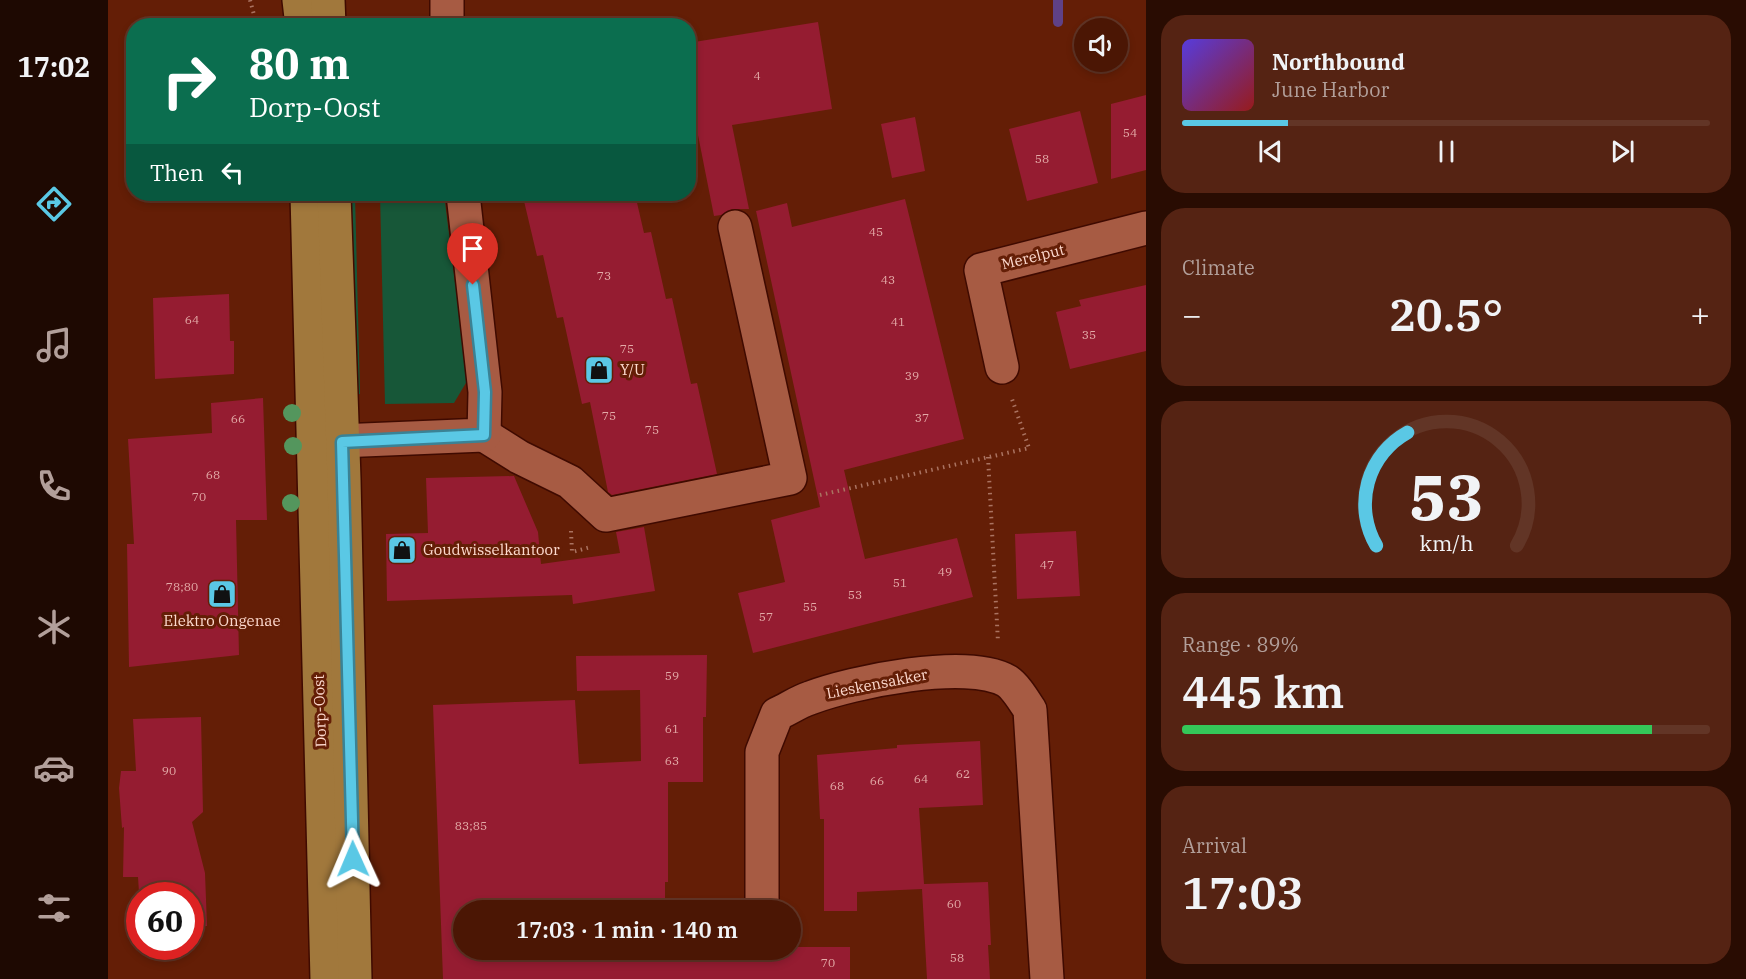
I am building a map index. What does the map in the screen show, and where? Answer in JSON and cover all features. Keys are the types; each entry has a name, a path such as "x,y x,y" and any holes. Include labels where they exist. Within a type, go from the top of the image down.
{"main road":[{"path":"299,0 301,18"},
{"path":"328,0 329,18"},
{"name":"Dorp-Oost","path":"308,201 327,442 356,979"},
{"name":"Dorp-Oost","path":"327,979 327,442 334,201"}],"street":[{"path":"447,0 447,18"},
{"path":"464,201 485,392 484,435"},
{"path":"327,442 484,435 519,457 570,482 606,515 790,478 735,227"},
{"name":"Merelput","path":"1002,367 981,270 1146,228"},
{"name":"Lieskensakker","path":"762,900 762,752 777,714 809,698 859,684 918,673 977,673 996,677 1010,682 1030,710 1047,979"}],"path":[{"path":"250,0 255,18"},
{"path":"988,457 999,657 996,677"}],"green space":[{"path":"349,201 355,201 360,394 354,394"},
{"path":"380,201 445,201 455,282 473,371 454,403 385,404"}],"building":[{"path":"818,22 832,109 732,125 749,209 732,209 714,216 696,130 696,42"},
{"path":"1146,95 1146,170 1111,179 1111,104"},
{"path":"1080,111 1098,183 1027,201 1009,129"},
{"path":"915,117 925,171 892,178 881,124"},
{"path":"905,199 964,439 844,470 865,559 957,538 973,597 753,653 738,593 785,582 771,520 820,507 756,211 787,203 792,227"},
{"path":"524,201 637,201 644,233 651,232 666,299 672,298 691,384 697,383 717,474 612,495 608,492 590,402 582,404 563,317 557,318 543,255 537,256"},
{"path":"1146,285 1146,351 1070,369 1056,312 1081,306 1079,300"},
{"path":"229,294 230,341 234,341 234,374 155,379 153,298"},
{"path":"263,398 267,520 236,520 239,655 129,667 127,544 134,544 128,439 212,433 211,403"},
{"path":"514,476 538,532 541,564 620,553 616,532 644,527 655,591 573,604 572,595 387,601 386,534 428,533 426,478"},
{"path":"1076,531 1080,596 1017,599 1015,534"},
{"path":"707,655 706,717 703,717 703,782 668,782 668,882 665,882 665,900 453,900 453,960 801,960 801,947 850,947 850,979 443,979 433,705 575,700 579,764 641,761 640,690 577,691 576,656"},
{"path":"201,717 203,812 192,822 205,873 207,926 204,926 204,882 138,882 138,877 123,877 124,827 122,828 119,788 121,771 136,771 133,719"},
{"path":"980,741 983,805 919,808 924,884 988,882 990,979 927,979 922,889 857,892 857,911 824,911 824,819 820,819 817,755 897,748 897,745"}],"waterway":[{"path":"1058,0 1058,22"}],"place":[{"name":"Y/U","path":"599,370"},
{"name":"Goudwisselkantoor","path":"402,550"},
{"name":"Elektro Ongenae","path":"222,594"}],"route":[{"path":"353,859 342,442 484,435 485,392 473,285"}]}
